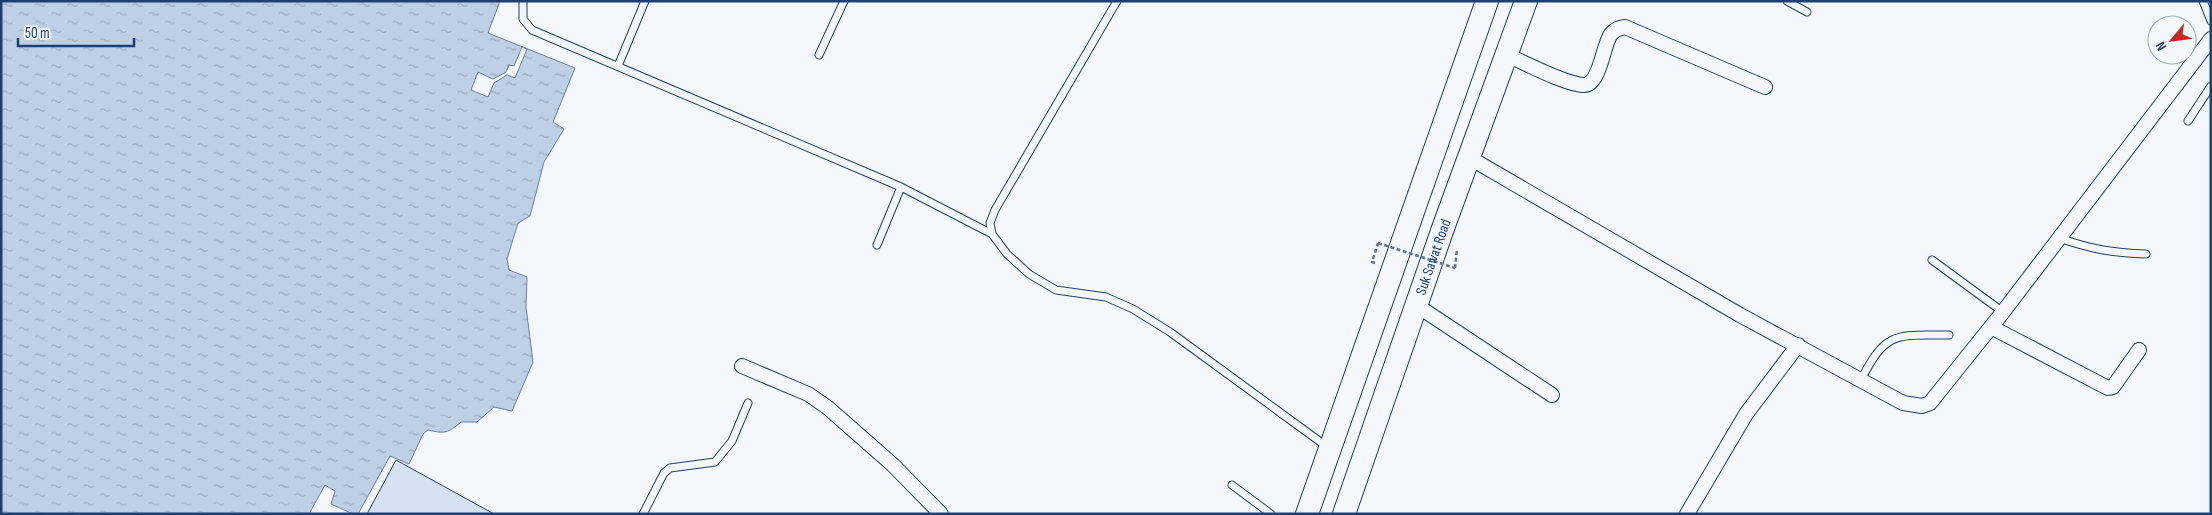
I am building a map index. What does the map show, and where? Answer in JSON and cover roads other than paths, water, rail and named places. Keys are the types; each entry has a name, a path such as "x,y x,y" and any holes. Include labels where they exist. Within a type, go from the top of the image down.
{"main road":[{"path":"1307,514 1487,1"},
{"name":"Suk Sawat Road","path":"1344,514 1416,305 1526,1"}],"street":[{"path":"1507,55 1584,86 1589,84 1596,75 1610,35 1616,29 1625,27 1765,88"},
{"path":"1470,158 1740,315 1903,403 1913,406 1930,403 2003,312 2211,39"},
{"path":"1416,305 1552,395"},
{"path":"1991,327 2108,388 2113,387 2139,350"},
{"path":"1687,514 1746,414 1798,345"},
{"path":"742,366 808,394 827,407 892,465 941,514"}],"lane":[{"path":"523,1 523,19 532,30 901,187 992,234"},
{"path":"618,66 645,1"},
{"path":"819,55 844,1"},
{"path":"1117,1 995,210 990,224 992,234 1007,254 1029,274 1056,290 1106,297 1133,309 1170,332 1237,379 1330,450"},
{"path":"1787,1 1807,12"},
{"path":"2203,1 2211,21"},
{"path":"2188,122 2211,86"},
{"path":"877,245 901,187"},
{"path":"2059,238 2100,251 2146,254"},
{"path":"1932,260 2003,312"},
{"path":"1861,380 1873,356 1887,342 1904,335 1949,335"},
{"path":"643,514 664,473 670,468 715,462 732,440 748,403"},
{"path":"1232,485 1271,514"}],"water":[{"path":"1,1 500,1 488,33 575,68 553,122 564,129 544,162 530,216 518,223 507,259 509,270 527,277 526,307 533,362 512,411 494,407 477,422 461,422 446,432 428,430 423,434 409,464 390,456 358,514 1,514"}]}
